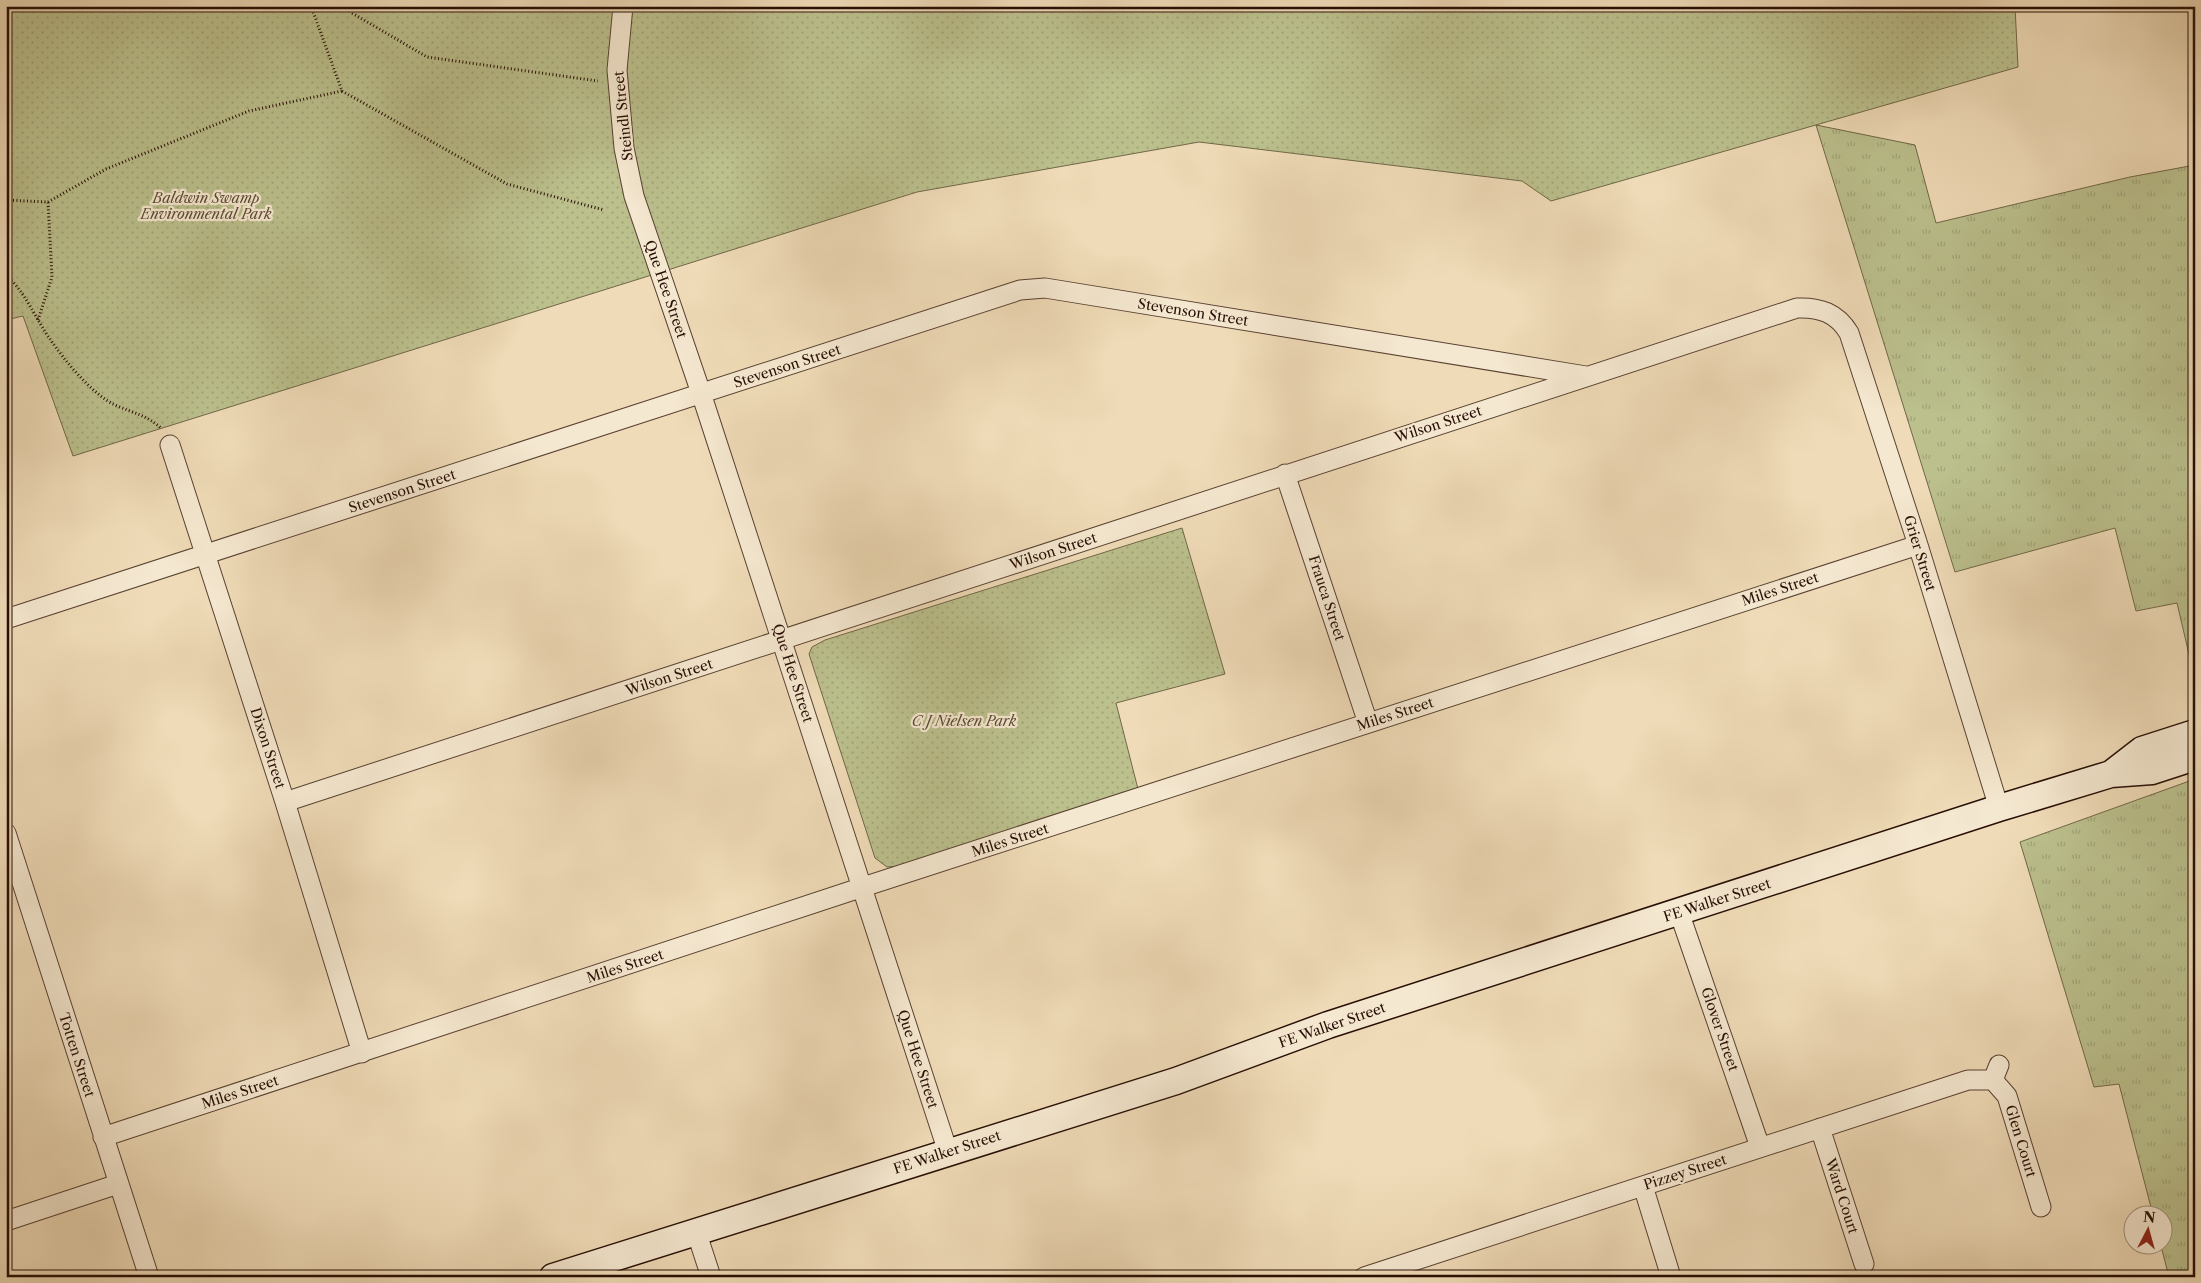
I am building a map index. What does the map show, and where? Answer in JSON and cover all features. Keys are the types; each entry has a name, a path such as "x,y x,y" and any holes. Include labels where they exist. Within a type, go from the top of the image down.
{"main road":[{"name":"FE Walker Street","path":"2111,774 2142,750 2195,733"},
{"name":"FE Walker Street","path":"553,1277 1176,1082 1328,1025 1999,808 2111,774 2152,770 2195,757"}],"street":[{"name":"Steindl Street","path":"623,6 617,70 624,148 634,196"},
{"name":"Que Hee Street","path":"634,196 701,393 948,1152"},
{"name":"Stevenson Street","path":"6,619 1020,290 1032,288 1045,288 1588,376"},
{"name":"Wilson Street","path":"285,802 1797,308 1823,310"},
{"name":"Grier Street","path":"1823,310 1835,316 1850,333 1999,808"},
{"name":"Dixon Street","path":"170,445 285,802 362,1053"},
{"name":"Frauca Street","path":"1285,474 1368,723"},
{"name":"Miles Street","path":"102,1138 863,887 1918,545"},
{"name":"Totten Street","path":"6,834 102,1138 149,1277"},
{"name":"Glover Street","path":"1679,912 1760,1147"},
{"name":"Pizzey Street","path":"1364,1277 1996,1072"},
{"name":"Glen Court","path":"1996,1072 2007,1096 2041,1208"},
{"name":"Ward Court","path":"1820,1128 1864,1264"},
{"path":"6,1221 118,1184"},
{"path":"1643,1186 1671,1277"},
{"path":"696,1231 711,1277"}],"path":[{"path":"311,6 342,91 507,184 604,210"},
{"path":"340,6 427,57 598,81"},
{"path":"6,200 48,202 106,169 249,111 342,91"},
{"path":"38,320 52,277 48,202"},
{"path":"6,276 38,320 49,339 79,376 113,404 151,419 168,435 170,445"}],"green space":[{"name":"Baldwin Swamp Environmental Park","path":"6,6 2015,6 2018,67 1551,201 1522,181 1199,142 917,192 73,456 23,316 6,320"},
{"path":"1816,125 1915,145 1936,223 2130,177 2195,165 2195,680 2177,603 2136,611 2115,528 1955,572"},
{"name":"C J Nielsen Park","path":"1182,528 1225,674 1116,703 1138,789 901,866 887,867 875,858 809,654 812,647 825,640"},
{"path":"2195,779 2195,1277 2169,1277 2164,1256 2174,1256 2174,1206 2151,1206 2119,1084 2094,1087 2020,842"}]}
